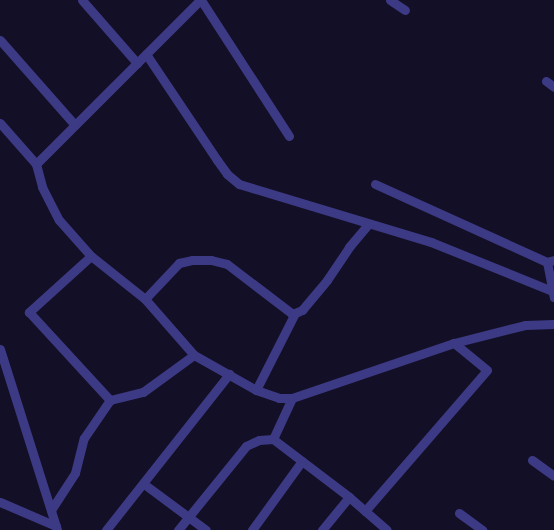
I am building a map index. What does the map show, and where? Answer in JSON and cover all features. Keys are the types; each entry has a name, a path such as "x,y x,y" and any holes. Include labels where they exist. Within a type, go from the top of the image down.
{"street":[{"path":"82,0 137,63"},
{"path":"36,164 201,0 289,136"},
{"path":"390,0 405,10"},
{"path":"0,40 75,125"},
{"path":"146,54 217,160 239,184 431,242 553,294 550,261 375,184"},
{"path":"546,81 554,87"},
{"path":"0,123 36,164 42,187 59,220 91,256 145,300 194,355 256,390 279,398 292,398 454,343 525,325 554,324"},
{"path":"145,300 179,264 192,260 211,260 227,264 291,313 295,313 302,310 327,280 349,247 368,224"},
{"path":"91,256 29,312 110,400"},
{"path":"256,390 295,313"},
{"path":"365,511 487,370 454,343"},
{"path":"0,349 57,528"},
{"path":"51,510 75,473 84,438 110,400 143,392 194,355"},
{"path":"106,530 144,484 229,374"},
{"path":"273,439 292,398"},
{"path":"178,530 246,446 259,440 273,439 349,497 387,530"},
{"path":"532,460 554,476"},
{"path":"252,530 302,461"},
{"path":"144,484 206,530"},
{"path":"322,530 349,497"},
{"path":"0,502 57,528"},
{"path":"459,513 482,530"}]}
